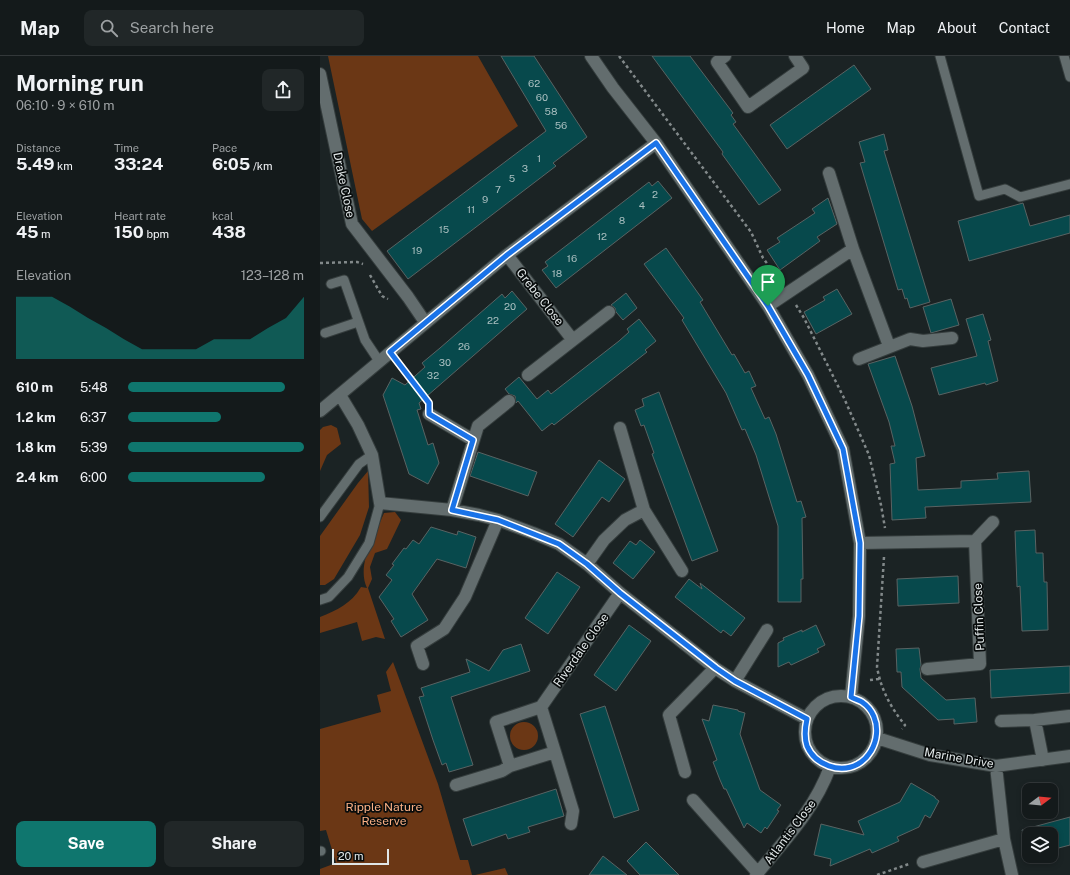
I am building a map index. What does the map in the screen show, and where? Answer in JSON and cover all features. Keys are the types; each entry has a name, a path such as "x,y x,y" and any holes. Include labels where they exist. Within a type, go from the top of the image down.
{"street":[{"path":"591,56 613,88 656,143 768,306 808,375 843,449 860,543 859,616 851,697"},
{"path":"725,56 717,62 748,107 803,68 795,56"},
{"name":"Drake Close","path":"320,74 352,224 408,297 425,322"},
{"path":"320,411 507,255 656,143"},
{"path":"829,173 853,249 889,346"},
{"path":"768,306 853,249"},
{"name":"Grebe Close","path":"507,255 572,339"},
{"path":"528,375 572,339 609,312"},
{"path":"859,359 910,339 923,341 952,338"},
{"path":"340,395 358,425 372,455 380,503 452,510 498,520 559,544 587,564 620,593 716,668 735,681 807,719"},
{"path":"452,510 478,426 509,401"},
{"path":"429,414 473,440"},
{"path":"620,428 644,510 682,571"},
{"path":"587,564 604,540 625,520 644,510"},
{"path":"423,664 417,646 444,629 465,597 498,520"},
{"path":"860,543 975,541 993,522"},
{"name":"Puffin Close","path":"927,668 980,664 975,541"},
{"name":"Riverdale Close","path":"541,707 620,593"},
{"path":"735,681 767,630"},
{"path":"685,772 669,715 716,668"},
{"path":"833,696 851,697 863,703 872,713 876,725 877,738 870,754 858,764 842,768 830,767 815,758 807,746 804,732 807,719 817,704 833,696"},
{"path":"510,766 496,722 541,707 573,811 571,824"},
{"path":"1000,721 1035,720 1069,716"},
{"path":"1035,720 1043,760"},
{"name":"Marine Drive","path":"877,738 930,755 996,766 1070,756"},
{"path":"456,785 502,771 510,766 555,752"},
{"path":"996,766 1004,839 1012,875"},
{"name":"Atlantis Close","path":"693,800 757,874 809,811 825,781 830,767"},
{"path":"923,862 1004,839"}],"lane":[{"path":"940,56 978,196 1005,189 1020,197 1070,184"},
{"path":"1064,56 1070,77"},
{"path":"331,284 344,280 365,340 379,361"},
{"path":"325,333 358,322"},
{"path":"320,517 359,464 372,455"},
{"path":"320,600 329,597 348,577 369,543 380,503"}],"path":[{"path":"320,263 353,262 363,264 382,296 392,301 408,297"},
{"path":"390,352 429,403 429,414"},
{"path":"870,680 879,679"},
{"path":"877,875 913,863 923,862"}],"green space":[{"path":"328,56 478,56 518,126 372,231 362,219"},
{"path":"331,425 337,428 341,444 327,455 320,471 320,430 323,427"},
{"path":"368,471 369,507 360,535 334,579 325,585 320,585 320,536"},
{"path":"395,512 401,520 387,549 375,553 370,567 372,579 368,588 385,639 376,637 362,641 357,622 320,633 320,617 338,609 348,602 361,587 367,588 364,579 364,570 368,550 384,513"},
{"name":"Ripple Nature Reserve","path":"393,662 438,784 460,860 468,860 472,875 320,875 320,869 336,863 326,830 320,831 320,729 381,712 377,695 391,691 386,672"},
{"path":"524,722 534,726 538,736 534,746 524,750 514,746 510,736 514,726"},
{"path":"505,868 508,875 475,875"}],"building":[{"path":"501,56 534,56 587,137 553,163 556,166 408,279 387,251 546,131"},
{"path":"652,56 690,56 733,113 731,115 736,122 733,124 781,190 759,205 722,154 723,152"},
{"path":"854,65 871,89 787,149 770,125"},
{"path":"884,134 888,150 884,151 930,302 910,308 902,289 898,290 860,163 865,162 859,142"},
{"path":"658,181 672,198 556,288 542,270 548,266 545,262 649,182 652,186"},
{"path":"828,198 837,224 817,237 820,241 780,270 767,250 780,242 777,238 815,213 812,209"},
{"path":"1023,203 1030,226 1070,215 1070,233 969,261 958,221"},
{"path":"666,248 703,300 700,302 732,355 734,354 745,373 749,371 756,386 751,388 765,419 769,417 776,434 797,502 801,501 806,517 802,518 803,579 801,579 801,602 778,602 778,526 756,455 745,429 742,430 726,393 682,320 684,318 644,264"},
{"path":"837,289 852,314 816,334 804,312 825,300 823,297"},
{"path":"512,291 527,309 419,403 421,409 417,410 428,445 433,443 439,463 428,484 409,474 383,395 392,378 405,385 425,367 422,363 502,294 505,298"},
{"path":"626,293 637,308 623,320 616,312 615,308 611,305"},
{"path":"951,299 959,325 931,333 923,307"},
{"path":"983,314 991,340 988,341 998,381 939,395 931,368 977,356 966,319"},
{"path":"639,319 656,341 645,350 647,352 554,425 552,423 542,431 518,401 516,403 515,396 509,394 505,389 519,377 537,399 548,390 551,394 619,341 629,332 627,329"},
{"path":"895,356 912,406 925,456 916,458 918,490 961,488 961,481 998,479 997,473 1029,471 1031,502 925,507 926,518 892,520 890,464 895,463 891,446 895,446 889,422 868,364"},
{"path":"659,392 718,551 692,561 652,454 654,453 644,425 641,426 635,410 644,406 642,399"},
{"path":"478,452 537,472 528,496 470,476"},
{"path":"599,460 625,479 609,502 602,497 573,537 555,524"},
{"path":"431,527 457,535 458,531 476,537 466,568 437,559 412,594 428,620 401,637 391,621 394,619 379,597 392,580 386,575 394,565 392,564 404,548 406,549 413,540 419,544"},
{"path":"1035,530 1036,553 1043,553 1044,582 1047,582 1048,630 1022,631 1020,586 1017,587 1015,531"},
{"path":"640,540 655,552 633,579 613,563 630,541 636,545"},
{"path":"557,572 580,587 548,634 525,618"},
{"path":"958,576 959,603 898,606 897,579"},
{"path":"689,579 702,589 700,583 745,618 731,636 723,630 721,633 675,597"},
{"path":"629,625 651,641 616,691 594,675"},
{"path":"816,625 825,645 817,649 819,652 791,665 789,662 778,667 778,643 784,640 783,638 802,630 802,632"},
{"path":"521,644 530,671 451,697 473,765 449,772 446,763 442,765 433,740 419,697 424,696 421,688 470,672 466,659 489,671 503,650"},
{"path":"919,648 921,678 946,700 975,698 977,722 954,724 954,719 938,720 902,687 901,672 897,672 896,649"},
{"path":"1070,666 1070,693 991,698 990,670"},
{"path":"713,705 738,710 745,713 740,734 760,790 781,805 777,810 779,811 767,829 765,827 761,833 747,823 744,828 726,789 724,789 713,762 717,760 702,719 709,721"},
{"path":"605,706 639,810 614,818 580,714"},
{"path":"911,783 935,797 939,801 930,818 925,815 919,827 897,837 899,841 872,853 870,849 830,866 831,859 814,855 821,824 864,835 858,821 900,802"},
{"path":"556,789 564,816 528,827 530,832 508,839 506,834 472,846 463,819"},
{"path":"1070,817 1070,845 1058,848 1058,827 1033,827"},
{"path":"646,842 679,875 640,875 627,861"},
{"path":"603,856 627,875 589,875"}],"route":[{"path":"656,143 768,306 808,375 843,449 860,543 859,616 851,697 863,703 872,713 876,725 877,738 870,754 858,764 842,768 830,767 815,758 807,746 804,732 807,719 735,681 716,668 667,631 587,564 559,544 498,520 452,510 473,440 429,414 429,403 390,352 507,255 656,143"}]}
